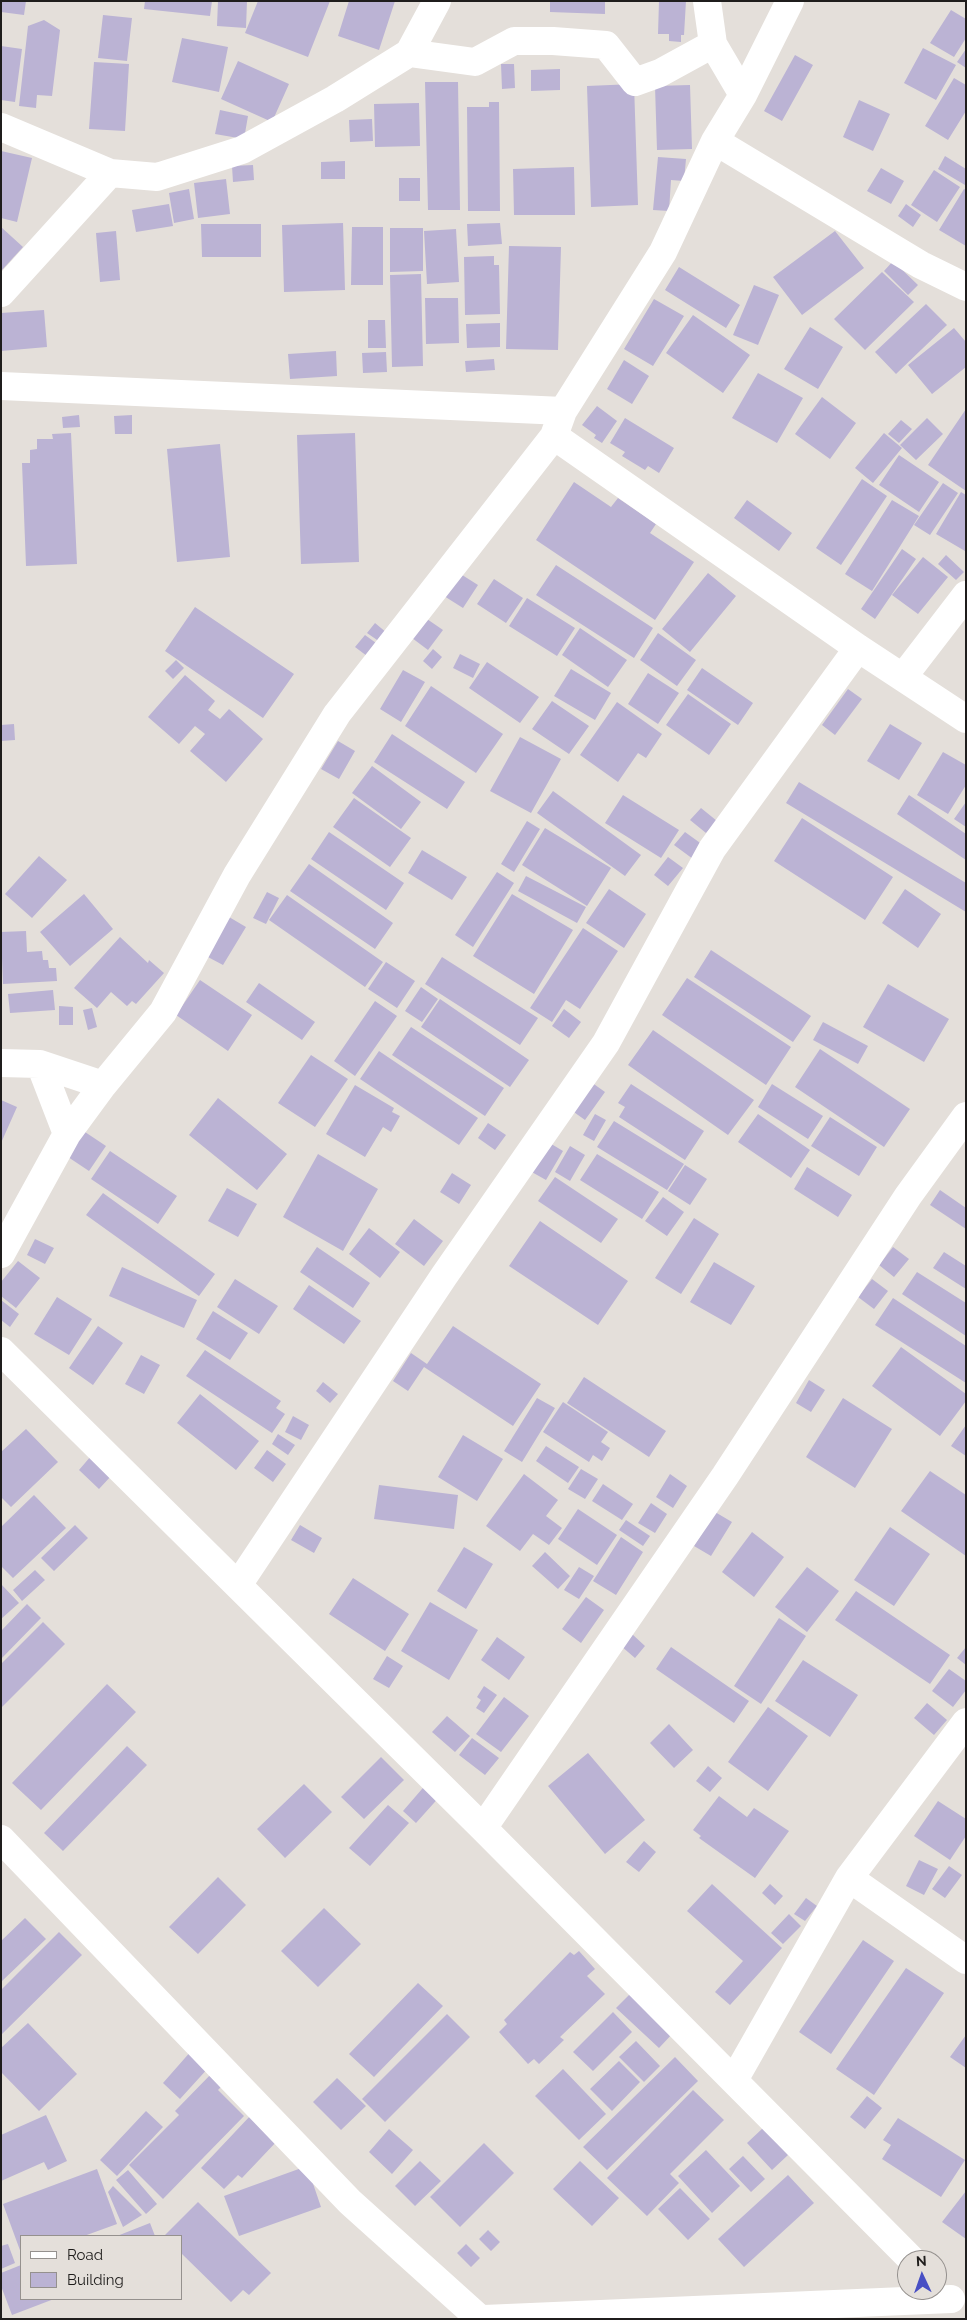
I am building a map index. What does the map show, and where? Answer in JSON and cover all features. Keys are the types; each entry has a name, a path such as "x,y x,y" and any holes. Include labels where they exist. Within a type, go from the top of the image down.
{"street":[{"path":"1,127 110,174 157,177 242,150 335,100 409,54 437,1"},
{"path":"707,1 713,44 742,95"},
{"path":"1,1254 68,1134 103,1085 163,1012 237,876 337,714 558,424 663,252 715,141 742,95 790,1"},
{"path":"409,54 475,62 514,41 606,44 635,82 660,73 713,44"},
{"path":"715,141 921,265 966,287"},
{"path":"1,294 110,174"},
{"path":"1,386 558,424 858,648 966,720"},
{"path":"902,677 966,595"},
{"path":"238,1584 444,1276 606,1043 712,849 858,648"},
{"path":"1,1062 40,1064 103,1085"},
{"path":"40,1064 68,1134"},
{"path":"483,1828 725,1476 908,1196 966,1116"},
{"path":"1,1351 483,1828 902,2250"},
{"path":"734,2080 849,1878 966,1722"},
{"path":"1,1839 350,2202 480,2319"},
{"path":"849,1878 966,1960"},
{"path":"484,2319 949,2301"}],"building":[{"path":"1,1 26,1 24,15 1,12"},
{"path":"145,1 212,1 210,16 144,9"},
{"path":"218,1 247,1 246,28 217,26"},
{"path":"258,1 330,1 308,57 245,33"},
{"path":"349,1 395,1 379,50 338,36"},
{"path":"550,1 605,1 605,14 550,12"},
{"path":"659,1 686,1 684,35 681,35 681,42 669,41 669,34 658,34"},
{"path":"951,10 966,19 966,38 954,57 930,43"},
{"path":"103,15 132,18 127,61 98,58"},
{"path":"44,20 60,30 52,96 37,95 36,108 19,106 28,26"},
{"path":"182,38 228,47 219,92 172,82"},
{"path":"1,46 22,49 15,102 1,100"},
{"path":"923,48 956,65 936,100 904,83"},
{"path":"966,49 966,68 957,62"},
{"path":"795,55 813,65 782,121 764,111"},
{"path":"238,61 289,84 272,122 221,99"},
{"path":"94,62 129,64 125,131 89,129"},
{"path":"501,64 514,64 515,88 502,89"},
{"path":"560,69 560,90 531,91 531,70"},
{"path":"954,78 966,85 966,111 948,140 925,126"},
{"path":"425,82 458,82 460,210 428,210"},
{"path":"634,84 638,205 591,207 587,86"},
{"path":"690,85 692,149 657,150 655,86"},
{"path":"859,100 890,114 873,151 843,137"},
{"path":"489,102 499,102 500,211 468,211 467,107 489,107"},
{"path":"419,103 420,146 375,147 374,104"},
{"path":"220,110 248,116 244,139 215,134"},
{"path":"372,119 373,141 350,142 349,120"},
{"path":"1,151 32,158 17,222 1,218"},
{"path":"945,156 966,169 965,185 938,169"},
{"path":"658,157 686,159 684,181 671,180 669,211 653,210"},
{"path":"345,161 345,179 321,179 321,162"},
{"path":"253,165 254,180 233,182 232,166"},
{"path":"574,167 575,215 514,215 513,169"},
{"path":"881,168 904,181 891,204 867,191"},
{"path":"934,170 960,187 937,222 911,205"},
{"path":"399,178 420,178 420,201 399,201"},
{"path":"226,179 230,214 198,218 194,183"},
{"path":"189,189 194,219 174,223 169,193"},
{"path":"964,189 966,190 966,246 939,230"},
{"path":"169,204 173,226 136,232 132,210"},
{"path":"906,204 921,215 913,227 898,216"},
{"path":"343,223 345,290 284,292 282,225"},
{"path":"500,223 502,244 468,246 467,224"},
{"path":"201,224 261,224 261,257 202,257"},
{"path":"1,227 23,247 1,271"},
{"path":"352,227 383,227 383,285 351,285"},
{"path":"390,228 423,228 423,271 390,272"},
{"path":"456,229 459,282 427,284 424,231"},
{"path":"116,231 120,280 100,282 96,233"},
{"path":"835,231 864,268 802,315 773,277"},
{"path":"509,246 561,247 558,350 506,349"},
{"path":"494,256 494,265 499,265 500,314 465,315 464,257"},
{"path":"893,261 918,285 908,295 884,271"},
{"path":"679,267 740,305 726,328 665,290"},
{"path":"882,272 914,302 865,350 834,319"},
{"path":"421,274 423,366 392,367 390,275"},
{"path":"754,285 779,295 758,345 733,335"},
{"path":"425,298 458,298 459,343 426,344"},
{"path":"654,299 684,316 653,366 624,349"},
{"path":"926,304 947,325 896,374 875,352"},
{"path":"44,310 47,347 1,351 1,313"},
{"path":"693,315 750,355 723,393 666,353"},
{"path":"368,320 385,320 386,348 368,348"},
{"path":"500,323 500,347 467,348 466,324"},
{"path":"810,327 843,347 818,389 784,369"},
{"path":"954,328 966,342 966,367 932,394 908,365"},
{"path":"336,351 337,376 290,379 288,354"},
{"path":"386,352 387,372 363,373 362,353"},
{"path":"494,359 495,370 466,372 465,361"},
{"path":"624,360 649,376 632,404 607,389"},
{"path":"758,373 803,398 777,443 732,418"},
{"path":"822,397 856,423 830,459 795,434"},
{"path":"597,406 617,421 602,443 594,438 596,435 582,425"},
{"path":"966,409 966,491 928,465"},
{"path":"79,415 80,427 63,428 62,417"},
{"path":"132,415 132,434 115,434 114,416"},
{"path":"625,418 674,448 659,473 648,466 645,470 622,456 625,452 610,443"},
{"path":"927,418 943,434 916,460 900,445"},
{"path":"901,420 912,429 899,443 888,434"},
{"path":"71,433 77,564 26,566 22,463 30,463 30,450 37,449 37,439 53,439 52,434"},
{"path":"355,433 359,562 301,564 297,435"},
{"path":"884,433 902,448 873,483 855,468"},
{"path":"220,444 230,557 177,562 167,449"},
{"path":"899,455 939,482 919,512 879,485"},
{"path":"862,479 887,496 841,565 816,548"},
{"path":"574,482 611,507 618,498 656,524 650,533 694,562 655,620 536,540"},
{"path":"943,483 958,493 930,535 914,525"},
{"path":"961,492 966,495 965,551 936,534"},
{"path":"747,500 792,533 779,551 734,518"},
{"path":"892,500 919,516 872,591 845,574"},
{"path":"902,549 916,559 875,619 861,609"},
{"path":"946,555 964,572 956,580 938,564"},
{"path":"923,557 948,577 918,614 892,595"},
{"path":"556,565 653,628 634,658 536,595"},
{"path":"459,573 478,585 463,608 444,596"},
{"path":"708,573 736,596 690,652 662,629"},
{"path":"494,579 523,598 506,623 477,604"},
{"path":"527,598 575,628 557,656 509,626"},
{"path":"195,607 294,674 263,718 165,651"},
{"path":"427,619 443,630 428,650 412,638"},
{"path":"375,623 387,633 380,642 367,633"},
{"path":"580,628 627,660 608,687 562,655"},
{"path":"658,633 696,660 677,686 640,660"},
{"path":"365,635 376,643 367,656 355,647"},
{"path":"433,649 442,657 432,669 423,661"},
{"path":"460,654 480,664 473,678 453,668"},
{"path":"176,660 184,668 173,679 165,671"},
{"path":"487,662 539,697 520,723 469,688"},
{"path":"702,668 753,703 738,725 687,690"},
{"path":"571,669 611,693 595,720 554,696"},
{"path":"403,670 425,682 401,722 380,709"},
{"path":"648,673 679,693 658,724 628,704"},
{"path":"185,675 215,701 208,710 220,719 229,709 263,739 226,782 190,751 205,734 195,726 179,744 148,717"},
{"path":"431,686 503,734 476,773 405,726"},
{"path":"848,689 862,699 835,735 822,725"},
{"path":"688,694 731,724 709,755 666,725"},
{"path":"552,701 589,726 569,754 532,729"},
{"path":"617,702 662,734 646,758 638,753 618,782 580,755"},
{"path":"14,724 15,740 1,741 1,725"},
{"path":"890,724 922,743 899,780 867,761"},
{"path":"392,734 465,782 447,809 374,762"},
{"path":"520,737 561,759 531,813 490,791"},
{"path":"338,741 355,751 339,779 321,769"},
{"path":"943,752 966,765 966,785 948,814 917,795"},
{"path":"372,766 421,802 401,829 352,793"},
{"path":"799,782 966,883 966,912 786,803"},
{"path":"553,791 641,855 625,876 537,813"},
{"path":"623,795 679,830 661,858 605,823"},
{"path":"909,795 966,834 966,860 897,814"},
{"path":"354,798 411,838 390,867 333,827"},
{"path":"966,802 966,827 954,819"},
{"path":"701,808 717,821 706,833 690,820"},
{"path":"802,818 893,877 865,920 774,861"},
{"path":"527,821 540,829 514,872 501,864"},
{"path":"545,828 611,868 587,906 522,865"},
{"path":"329,832 404,883 386,910 311,859"},
{"path":"685,832 703,845 693,859 674,845"},
{"path":"422,850 467,877 452,900 408,873"},
{"path":"39,856 67,880 32,918 5,894"},
{"path":"668,857 683,868 668,886 654,875"},
{"path":"309,864 393,923 375,949 290,891"},
{"path":"497,872 514,883 473,947 455,935"},
{"path":"526,876 586,907 577,923 518,891"},
{"path":"609,889 646,914 624,948 586,923"},
{"path":"905,889 941,914 918,948 882,923"},
{"path":"267,892 279,898 266,924 253,918"},
{"path":"84,894 113,929 70,966 40,932"},
{"path":"512,894 573,930 534,994 473,956"},
{"path":"287,895 383,962 365,987 269,920"},
{"path":"229,917 246,927 223,965 206,956"},
{"path":"583,928 618,951 580,1009 566,1000 552,1022 530,1008"},
{"path":"26,931 27,952 42,951 43,960 48,960 49,968 56,968 57,981 3,984 1,932"},
{"path":"120,937 148,963 149,960 164,973 136,1004 132,1001 127,1006 111,992 97,1008 74,988"},
{"path":"711,950 811,1016 793,1042 694,977"},
{"path":"442,957 538,1018 520,1045 425,984"},
{"path":"386,962 415,981 397,1008 368,989"},
{"path":"687,978 791,1047 766,1085 662,1015"},
{"path":"200,980 252,1015 228,1051 176,1015"},
{"path":"259,983 315,1022 302,1040 246,1002"},
{"path":"888,984 949,1019 924,1062 863,1027"},
{"path":"421,987 438,999 422,1022 405,1011"},
{"path":"53,990 55,1010 10,1013 8,994"},
{"path":"440,999 529,1060 510,1087 421,1027"},
{"path":"375,1001 397,1016 355,1076 334,1061"},
{"path":"59,1006 73,1007 73,1025 59,1025"},
{"path":"92,1008 97,1027 88,1030 83,1010"},
{"path":"564,1009 581,1022 569,1038 552,1026"},
{"path":"823,1022 868,1046 858,1064 813,1040"},
{"path":"411,1027 504,1088 485,1116 392,1055"},
{"path":"653,1030 754,1100 728,1135 628,1065"},
{"path":"820,1049 910,1109 884,1147 795,1087"},
{"path":"379,1051 478,1118 459,1145 360,1079"},
{"path":"311,1055 348,1079 315,1127 278,1103"},
{"path":"591,1082 605,1092 585,1120 571,1110"},
{"path":"631,1084 704,1131 685,1160 619,1117 625,1107 618,1103"},
{"path":"772,1084 823,1116 808,1139 758,1107"},
{"path":"355,1085 394,1108 392,1112 400,1116 391,1132 383,1127 365,1157 326,1134"},
{"path":"218,1098 287,1154 257,1190 189,1135"},
{"path":"1,1100 17,1107 1,1143"},
{"path":"595,1114 606,1120 594,1141 583,1135"},
{"path":"758,1114 810,1150 791,1178 738,1142"},
{"path":"830,1117 877,1147 859,1176 811,1146"},
{"path":"614,1121 684,1164 667,1190 597,1147"},
{"path":"488,1123 506,1135 495,1150 478,1138"},
{"path":"82,1130 106,1146 89,1171 65,1155"},
{"path":"548,1142 563,1151 546,1180 530,1171"},
{"path":"570,1146 585,1155 570,1181 555,1172"},
{"path":"110,1151 177,1196 158,1224 91,1179"},
{"path":"318,1154 378,1189 343,1251 283,1217"},
{"path":"597,1154 659,1192 642,1219 580,1180"},
{"path":"685,1165 707,1179 690,1205 668,1191"},
{"path":"807,1167 852,1195 838,1217 794,1189"},
{"path":"452,1173 471,1185 459,1204 440,1192"},
{"path":"555,1177 618,1219 601,1243 538,1201"},
{"path":"227,1188 257,1204 238,1237 208,1221"},
{"path":"940,1190 966,1208 966,1229 930,1205"},
{"path":"103,1193 215,1274 199,1296 86,1215"},
{"path":"663,1197 684,1212 667,1236 645,1221"},
{"path":"694,1218 719,1234 681,1294 655,1278"},
{"path":"414,1219 443,1241 424,1266 395,1244"},
{"path":"540,1221 628,1281 598,1325 509,1266"},
{"path":"369,1228 400,1252 380,1278 349,1254"},
{"path":"35,1239 54,1248 45,1264 27,1255"},
{"path":"317,1247 370,1283 353,1308 300,1272"},
{"path":"893,1247 909,1259 894,1277 879,1265"},
{"path":"944,1252 966,1266 966,1289 933,1268"},
{"path":"18,1261 40,1278 16,1308 1,1296 1,1282"},
{"path":"714,1262 755,1286 731,1325 690,1302"},
{"path":"122,1267 197,1300 184,1328 109,1296"},
{"path":"917,1272 966,1303 966,1336 902,1294"},
{"path":"235,1279 278,1306 259,1334 217,1307"},
{"path":"872,1279 888,1291 874,1309 858,1297"},
{"path":"309,1285 361,1321 344,1344 293,1309"},
{"path":"57,1297 92,1319 69,1355 34,1334"},
{"path":"893,1298 966,1346 966,1383 875,1325"},
{"path":"1,1300 19,1314 10,1327 1,1320"},
{"path":"213,1311 248,1333 230,1360 196,1339"},
{"path":"98,1326 123,1343 93,1385 69,1368"},
{"path":"453,1326 541,1384 513,1426 424,1367 408,1391 393,1381 411,1353 427,1364"},
{"path":"901,1347 966,1394 966,1401 940,1436 872,1386"},
{"path":"205,1350 281,1401 276,1408 285,1414 272,1433 186,1376"},
{"path":"141,1355 160,1365 144,1394 125,1384"},
{"path":"584,1377 666,1431 649,1457 567,1403"},
{"path":"809,1380 825,1390 811,1412 796,1403"},
{"path":"323,1382 338,1394 330,1403 316,1391"},
{"path":"200,1394 259,1441 236,1470 177,1423"},
{"path":"537,1398 555,1408 522,1462 504,1451"},
{"path":"843,1398 892,1429 855,1488 806,1457"},
{"path":"563,1402 608,1432 601,1442 610,1448 602,1461 593,1455 589,1462 543,1432"},
{"path":"293,1416 309,1425 301,1440 285,1432"},
{"path":"966,1425 966,1456 951,1446"},
{"path":"26,1429 58,1462 11,1507 1,1497 1,1452"},
{"path":"278,1434 295,1445 288,1455 272,1444"},
{"path":"463,1435 503,1459 477,1501 438,1477"},
{"path":"546,1446 579,1467 568,1483 536,1461"},
{"path":"267,1450 286,1464 273,1482 254,1468"},
{"path":"91,1456 112,1475 99,1489 79,1470"},
{"path":"581,1469 598,1479 585,1499 568,1489"},
{"path":"930,1471 966,1495 966,1556 901,1511"},
{"path":"524,1474 558,1500 546,1516 562,1528 549,1545 533,1534 520,1551 486,1526"},
{"path":"670,1474 687,1486 673,1508 656,1497"},
{"path":"603,1484 633,1504 622,1520 592,1501"},
{"path":"379,1485 458,1495 454,1529 374,1519"},
{"path":"34,1495 66,1528 13,1578 1,1566 1,1527"},
{"path":"651,1503 667,1514 655,1533 638,1523"},
{"path":"578,1509 617,1535 597,1565 558,1539"},
{"path":"715,1512 732,1522 711,1556 694,1546"},
{"path":"626,1520 650,1536 643,1546 619,1530"},
{"path":"75,1525 88,1538 54,1571 41,1558"},
{"path":"300,1525 322,1538 314,1553 291,1540"},
{"path":"890,1527 930,1554 894,1606 854,1580"},
{"path":"752,1532 784,1557 754,1597 722,1572"},
{"path":"621,1537 643,1552 616,1595 593,1581"},
{"path":"464,1547 493,1564 466,1609 437,1591"},
{"path":"545,1552 570,1576 558,1589 532,1566"},
{"path":"579,1567 594,1576 579,1599 564,1590"},
{"path":"807,1567 839,1591 807,1632 775,1607"},
{"path":"35,1570 45,1580 22,1601 13,1590"},
{"path":"353,1578 409,1614 385,1651 329,1614"},
{"path":"1,1584 19,1603 1,1619"},
{"path":"856,1591 950,1655 930,1684 835,1620"},
{"path":"586,1597 604,1610 581,1643 562,1629"},
{"path":"430,1602 478,1630 449,1680 401,1651"},
{"path":"27,1604 41,1618 1,1659 1,1631"},
{"path":"779,1618 806,1636 761,1704 734,1686"},
{"path":"43,1622 65,1644 1,1708 1,1664"},
{"path":"632,1634 645,1646 635,1658 621,1646"},
{"path":"497,1637 525,1657 509,1680 481,1660"},
{"path":"671,1647 749,1701 734,1723 656,1669"},
{"path":"966,1647 966,1665 957,1658"},
{"path":"387,1656 403,1666 389,1688 373,1679"},
{"path":"803,1660 858,1695 830,1737 775,1701"},
{"path":"949,1669 966,1681 966,1690 953,1707 932,1691"},
{"path":"107,1684 136,1712 41,1810 12,1783"},
{"path":"484,1686 497,1695 484,1713 476,1708 481,1700 477,1697"},
{"path":"504,1697 529,1716 501,1752 476,1734"},
{"path":"927,1703 947,1720 934,1735 914,1718"},
{"path":"768,1707 808,1736 768,1791 728,1762"},
{"path":"447,1716 470,1736 455,1752 432,1732"},
{"path":"669,1724 693,1750 674,1768 650,1743"},
{"path":"472,1738 499,1758 485,1775 459,1755"},
{"path":"127,1746 147,1765 63,1851 44,1833"},
{"path":"588,1753 645,1820 605,1854 548,1786"},
{"path":"381,1757 404,1780 364,1819 341,1797"},
{"path":"708,1766 722,1778 710,1792 696,1781"},
{"path":"428,1782 442,1794 416,1823 403,1811"},
{"path":"304,1784 332,1812 285,1858 257,1829"},
{"path":"719,1796 747,1817 754,1808 789,1831 755,1878 699,1838 701,1836 693,1830"},
{"path":"938,1801 966,1819 966,1836 950,1860 914,1836"},
{"path":"388,1805 409,1823 370,1866 349,1848"},
{"path":"644,1841 656,1852 639,1872 626,1862"},
{"path":"919,1860 938,1869 924,1895 906,1886"},
{"path":"949,1866 962,1875 945,1898 932,1889"},
{"path":"218,1877 246,1905 198,1954 169,1927"},
{"path":"712,1884 782,1948 730,2005 715,1992 743,1961 687,1911"},
{"path":"770,1884 783,1896 775,1905 762,1893"},
{"path":"806,1898 817,1906 805,1921 794,1914"},
{"path":"324,1908 361,1944 318,1987 281,1951"},
{"path":"789,1914 801,1926 783,1944 771,1933"},
{"path":"25,1918 46,1939 1,1982 1,1941"},
{"path":"59,1932 82,1955 1,2035 1,1990"},
{"path":"863,1940 894,1961 831,2054 799,2032"},
{"path":"579,1951 595,1969 587,1976 605,1994 560,2037 564,2040 539,2064 534,2059 528,2064 499,2032 507,2024 504,2020 570,1952 574,1955"},
{"path":"906,1968 944,1993 874,2095 836,2069"},
{"path":"418,1983 443,2006 374,2077 349,2054"},
{"path":"632,1992 674,2032 659,2048 616,2008"},
{"path":"613,2012 632,2032 593,2071 573,2052"},
{"path":"447,2014 470,2037 385,2122 362,2099"},
{"path":"28,2023 77,2074 39,2111 1,2072 1,2048"},
{"path":"966,2035 966,2068 950,2057"},
{"path":"636,2041 660,2066 644,2082 619,2057"},
{"path":"192,2050 210,2066 180,2099 163,2083"},
{"path":"675,2057 698,2081 607,2170 583,2147"},
{"path":"619,2061 640,2082 612,2111 590,2089"},
{"path":"563,2069 606,2114 579,2140 535,2096"},
{"path":"214,2071 226,2082 218,2090 244,2116 163,2199 129,2165 179,2115 175,2111"},
{"path":"337,2078 366,2106 341,2130 313,2102"},
{"path":"693,2090 724,2120 670,2174 679,2183 647,2216 607,2178"},
{"path":"867,2096 882,2108 865,2129 850,2117"},
{"path":"146,2111 163,2127 117,2176 100,2160"},
{"path":"46,2115 67,2161 48,2170 44,2162 1,2181 1,2135"},
{"path":"251,2115 278,2140 242,2178 238,2175 224,2189 201,2168"},
{"path":"898,2118 965,2160 941,2197 882,2159 891,2145 883,2140"},
{"path":"763,2128 788,2155 772,2170 747,2143"},
{"path":"389,2129 413,2150 392,2174 369,2152"},
{"path":"484,2143 514,2173 460,2227 430,2197"},
{"path":"706,2150 740,2186 712,2213 678,2176"},
{"path":"743,2156 765,2179 751,2192 729,2169"},
{"path":"420,2161 441,2181 415,2206 395,2186"},
{"path":"580,2161 619,2198 592,2226 553,2189"},
{"path":"307,2166 321,2207 239,2236 224,2196"},
{"path":"97,2169 117,2224 87,2235 20,2235 20,2250 3,2204"},
{"path":"128,2170 157,2204 146,2214 116,2180"},
{"path":"788,2175 814,2203 744,2267 718,2239"},
{"path":"113,2186 142,2215 123,2227 108,2192"},
{"path":"680,2188 710,2219 688,2240 658,2209"},
{"path":"966,2191 966,2239 942,2222"},
{"path":"198,2202 271,2273 249,2295 243,2290 231,2302 182,2254 182,2235 165,2235"},
{"path":"150,2223 155,2235 120,2235"},
{"path":"488,2230 500,2242 491,2251 479,2239"},
{"path":"8,2244 15,2263 1,2269 1,2246"},
{"path":"466,2244 480,2258 471,2267 457,2253"},
{"path":"20,2265 20,2300 51,2300 12,2315 1,2286 1,2273"}]}
